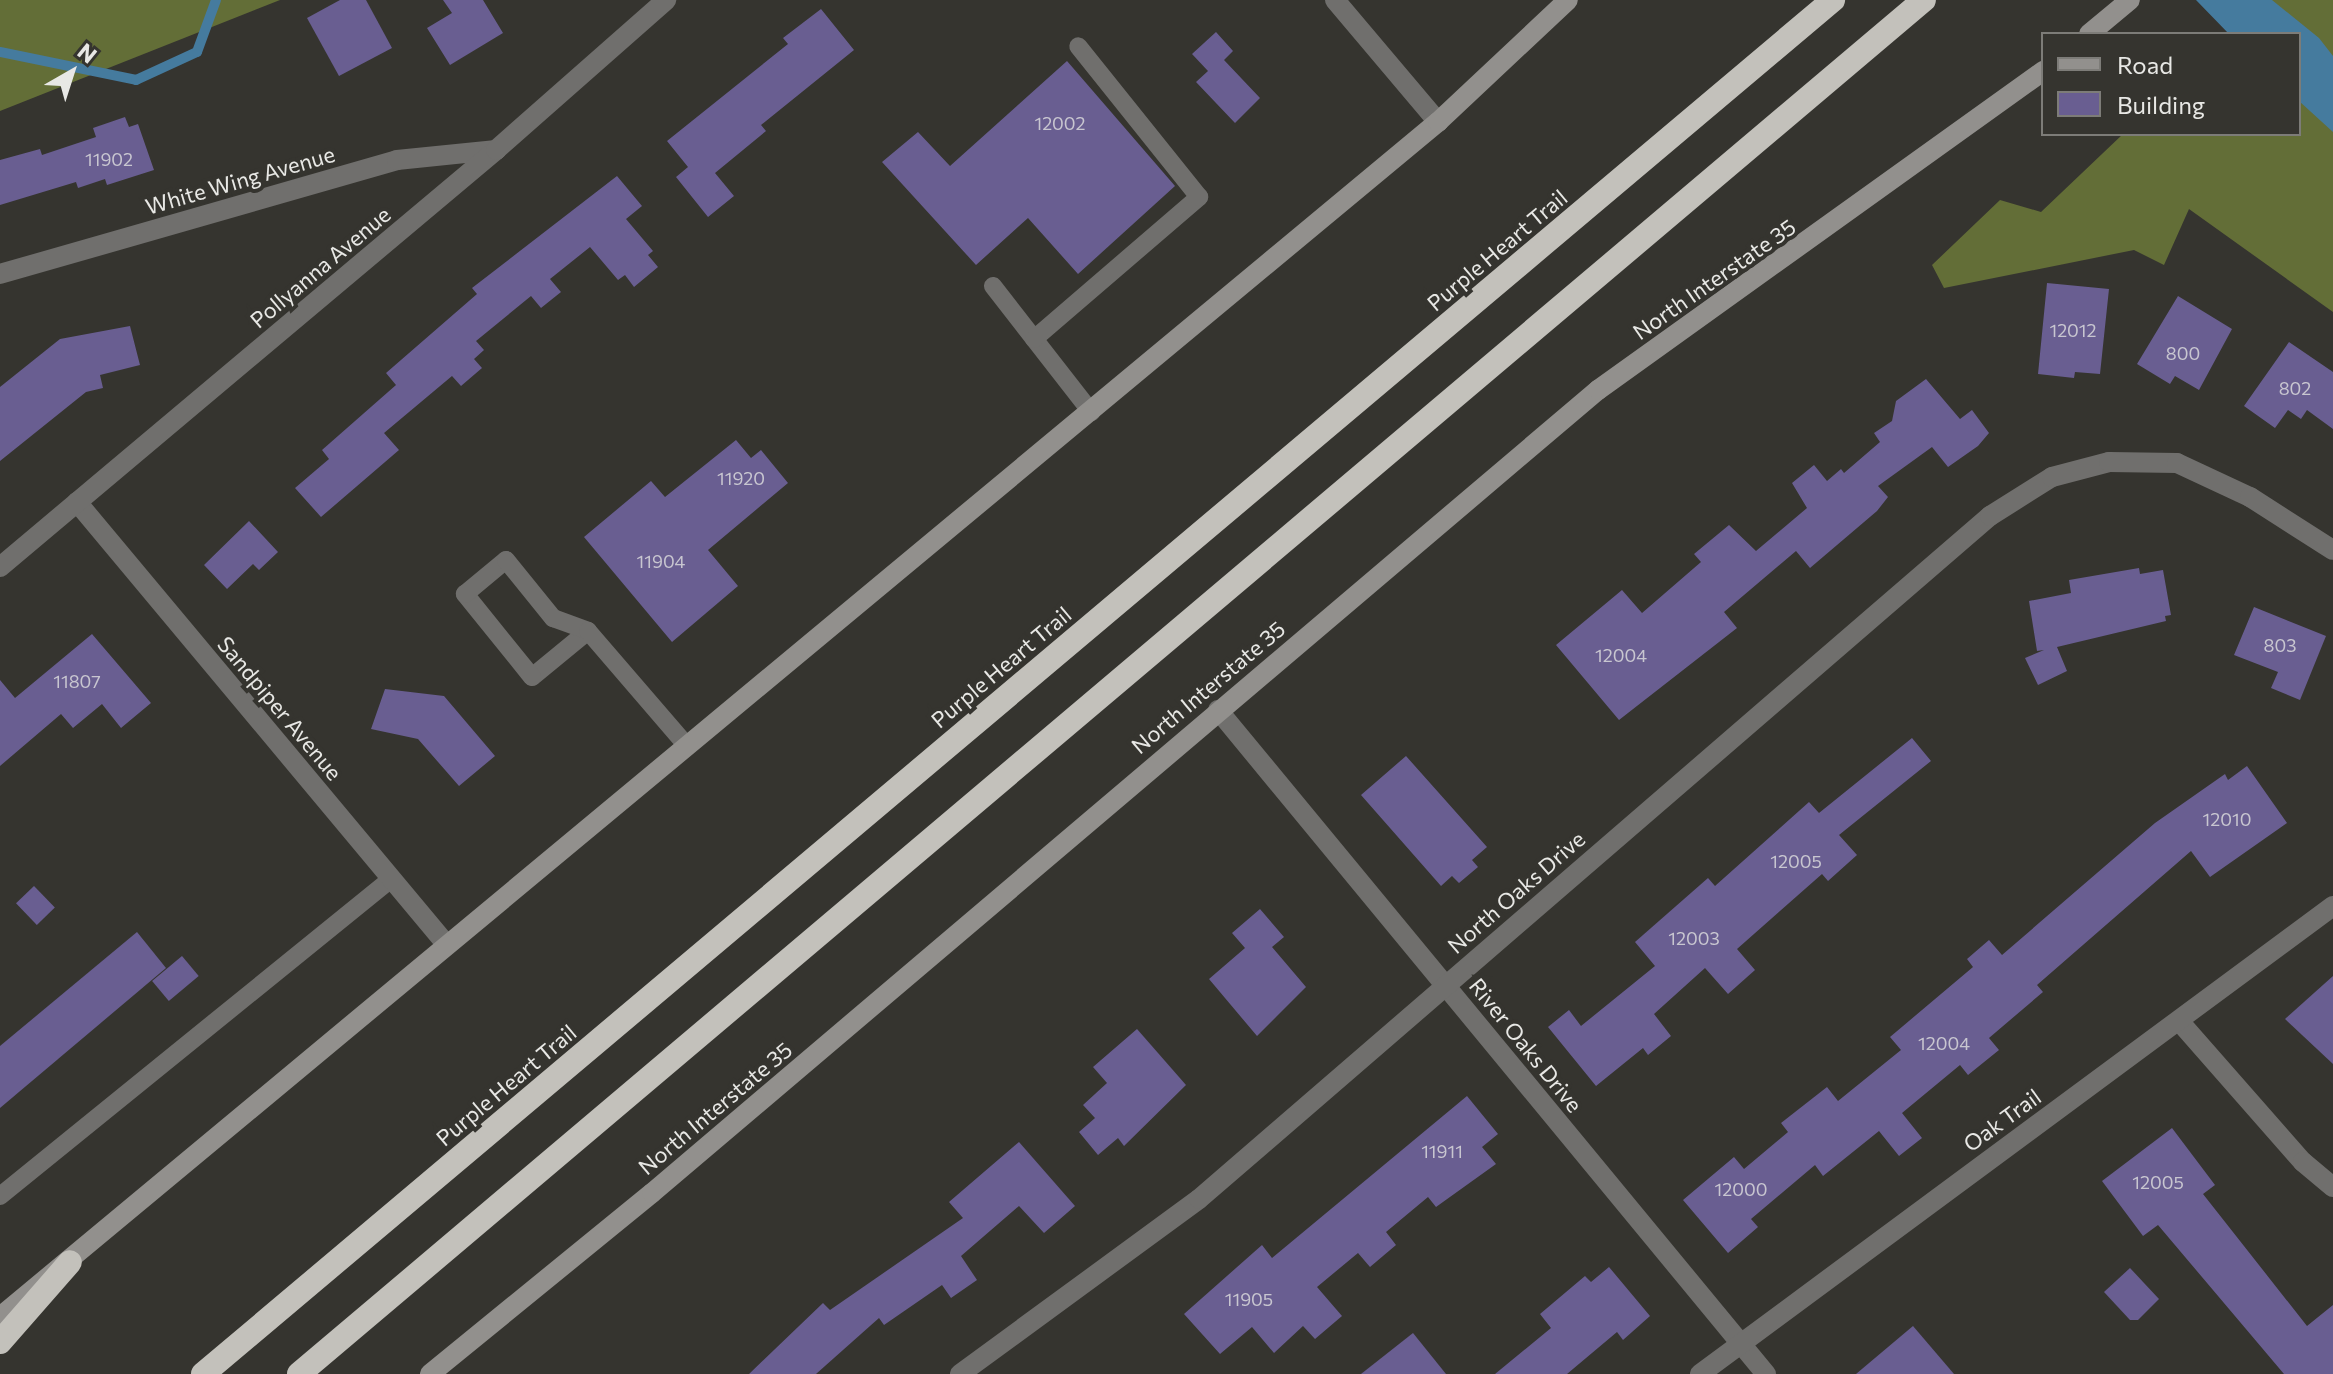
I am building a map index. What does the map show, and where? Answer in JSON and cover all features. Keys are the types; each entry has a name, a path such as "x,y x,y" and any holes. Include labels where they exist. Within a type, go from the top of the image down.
{"highway":[{"name":"Purple Heart Trail","path":"203,1374 1833,0"},
{"path":"299,1374 1924,0"},
{"path":"0,1342 70,1262"}],"main road":[{"path":"0,1317 70,1262 446,944 1438,122 1568,0"},
{"path":"2091,32 2130,0"},
{"name":"North Interstate 35","path":"430,1374 652,1193 1598,390 2041,72"}],"street":[{"name":"Pollyanna Avenue","path":"0,567 496,150 666,0"},
{"path":"1335,0 1438,122"},
{"name":"White Wing Avenue","path":"0,274 397,160 496,150"},
{"name":"North Oaks Drive","path":"960,1374 1199,1199 1990,516 2052,477 2109,462 2177,463 2250,497 2333,550"},
{"name":"Sandpiper Avenue","path":"77,502 446,944"},
{"name":"River Oaks Drive","path":"1218,710 1766,1374"},
{"name":"Oak Trail","path":"1700,1374 1739,1342 2333,906"},
{"path":"2179,1021 2303,1162 2333,1187"}],"lane":[{"path":"1034,339 1199,197 1078,46"},
{"path":"993,286 1091,412"},
{"path":"588,631 532,677 465,594 506,560 553,618 588,631 686,745"},
{"path":"0,1196 391,879"}],"green space":[{"path":"0,0 280,0 0,111"},
{"path":"2264,0 2333,0 2333,312 2189,209 2164,265 2134,250 1944,288 1932,265 2000,200 2041,212 2121,136 2301,136 2301,32 2230,32"}],"water":[{"path":"2196,0 2272,0 2319,38 2333,56 2333,132 2301,103 2301,32 2227,32"}],"building":[{"path":"340,0 366,0 392,48 339,76 307,18"},
{"path":"443,0 483,0 503,33 450,65 427,28 452,13"},
{"path":"821,9 854,50 761,125 766,131 715,173 734,196 708,217 676,177 688,167 667,141 788,44 783,38"},
{"path":"1216,32 1233,51 1224,60 1260,98 1235,123 1196,82 1208,71 1192,54"},
{"path":"1067,61 1175,186 1078,274 1028,218 976,265 882,162 918,132 950,166"},
{"path":"125,117 129,127 138,124 154,170 107,185 105,179 78,188 76,182 0,205 0,160 40,149 42,155 96,137 93,128"},
{"path":"617,176 642,206 626,219 653,251 648,255 658,267 634,287 625,275 618,280 590,247 550,279 561,292 541,308 531,296 476,341 484,350 474,359 482,368 461,386 452,376 384,433 399,450 321,517 295,488 329,459 322,450 396,385 386,373 477,294 472,288"},
{"path":"2047,283 2109,289 2100,374 2075,372 2074,378 2038,374"},
{"path":"2178,296 2232,329 2199,390 2175,376 2170,384 2137,364"},
{"path":"130,326 140,365 100,375 103,388 86,392 0,461 0,387 60,339"},
{"path":"2289,342 2333,372 2333,429 2307,410 2301,419 2288,410 2275,428 2244,406"},
{"path":"1926,379 1960,419 1972,410 1989,433 1978,446 1948,467 1932,447 1878,486 1888,497 1877,511 1810,568 1796,551 1724,612 1737,628 1619,720 1556,645 1622,590 1642,613 1701,562 1694,554 1729,525 1756,551 1807,508 1792,483 1814,465 1827,481 1841,469 1844,473 1880,442 1874,433 1892,421 1896,401"},
{"path":"736,440 751,458 761,450 788,483 708,550 738,586 672,642 584,537 651,481 665,497"},
{"path":"249,521 278,552 259,570 253,564 227,589 204,565"},
{"path":"2139,568 2140,574 2163,570 2171,615 2165,616 2166,621 2057,647 2067,671 2038,685 2025,658 2044,650 2037,651 2029,601 2071,593 2069,580"},
{"path":"2254,607 2326,636 2300,700 2271,688 2278,672 2234,655"},
{"path":"92,634 151,703 121,728 102,704 73,728 61,714 0,766 0,680 15,698"},
{"path":"385,689 444,696 495,756 459,786 418,739 371,729"},
{"path":"1912,738 1931,761 1839,835 1857,855 1828,881 1822,874 1737,949 1755,970 1728,994 1705,968 1654,1014 1671,1036 1648,1055 1643,1048 1596,1086 1548,1027 1569,1010 1581,1026 1655,966 1635,942 1708,878 1715,886 1809,802 1819,813"},
{"path":"1406,756 1487,847 1472,860 1478,867 1459,883 1452,876 1441,886 1361,795"},
{"path":"2247,766 2287,823 2210,877 2191,851 2037,985 2043,992 1989,1038 1999,1050 1968,1075 1960,1065 1902,1113 1922,1138 1899,1156 1879,1131 1823,1176 1815,1165 1751,1219 1758,1227 1728,1253 1683,1200 1734,1157 1744,1169 1788,1132 1781,1123 1827,1087 1838,1101 1901,1050 1890,1037 1973,967 1967,959 1989,940 2002,955 2155,823 2225,774 2228,780"},
{"path":"34,886 55,908 37,925 16,903"},
{"path":"1260,909 1284,937 1272,947 1306,987 1257,1036 1209,979 1245,948 1232,933"},
{"path":"137,932 166,968 0,1108 0,1046"},
{"path":"182,956 199,976 169,1001 152,981"},
{"path":"2333,976 2333,1064 2285,1019"},
{"path":"1137,1029 1186,1085 1124,1146 1118,1138 1098,1155 1079,1132 1095,1118 1083,1105 1107,1083 1093,1067"},
{"path":"1467,1096 1498,1134 1482,1147 1496,1164 1436,1207 1428,1197 1386,1232 1396,1245 1370,1267 1358,1253 1317,1287 1342,1316 1315,1339 1303,1326 1274,1353 1252,1327 1220,1354 1184,1314 1262,1245 1272,1258"},
{"path":"2172,1128 2215,1185 2203,1194 2307,1326 2333,1305 2333,1374 2284,1374 2158,1225 2143,1236 2102,1181"},
{"path":"1019,1142 1075,1206 1044,1233 1019,1206 961,1256 977,1280 951,1298 942,1285 884,1325 879,1318 816,1374 749,1374 823,1303 830,1310 963,1218 949,1202"},
{"path":"1609,1267 1650,1316 1623,1340 1617,1332 1567,1374 1495,1374 1551,1328 1540,1314 1585,1276 1591,1282"},
{"path":"2130,1268 2159,1299 2138,1320 2130,1320 2104,1292"},
{"path":"1913,1326 1954,1374 1856,1374"},
{"path":"1413,1333 1446,1374 1361,1374"}],"waterway":[{"path":"0,52 136,80 197,52 216,0"}]}
